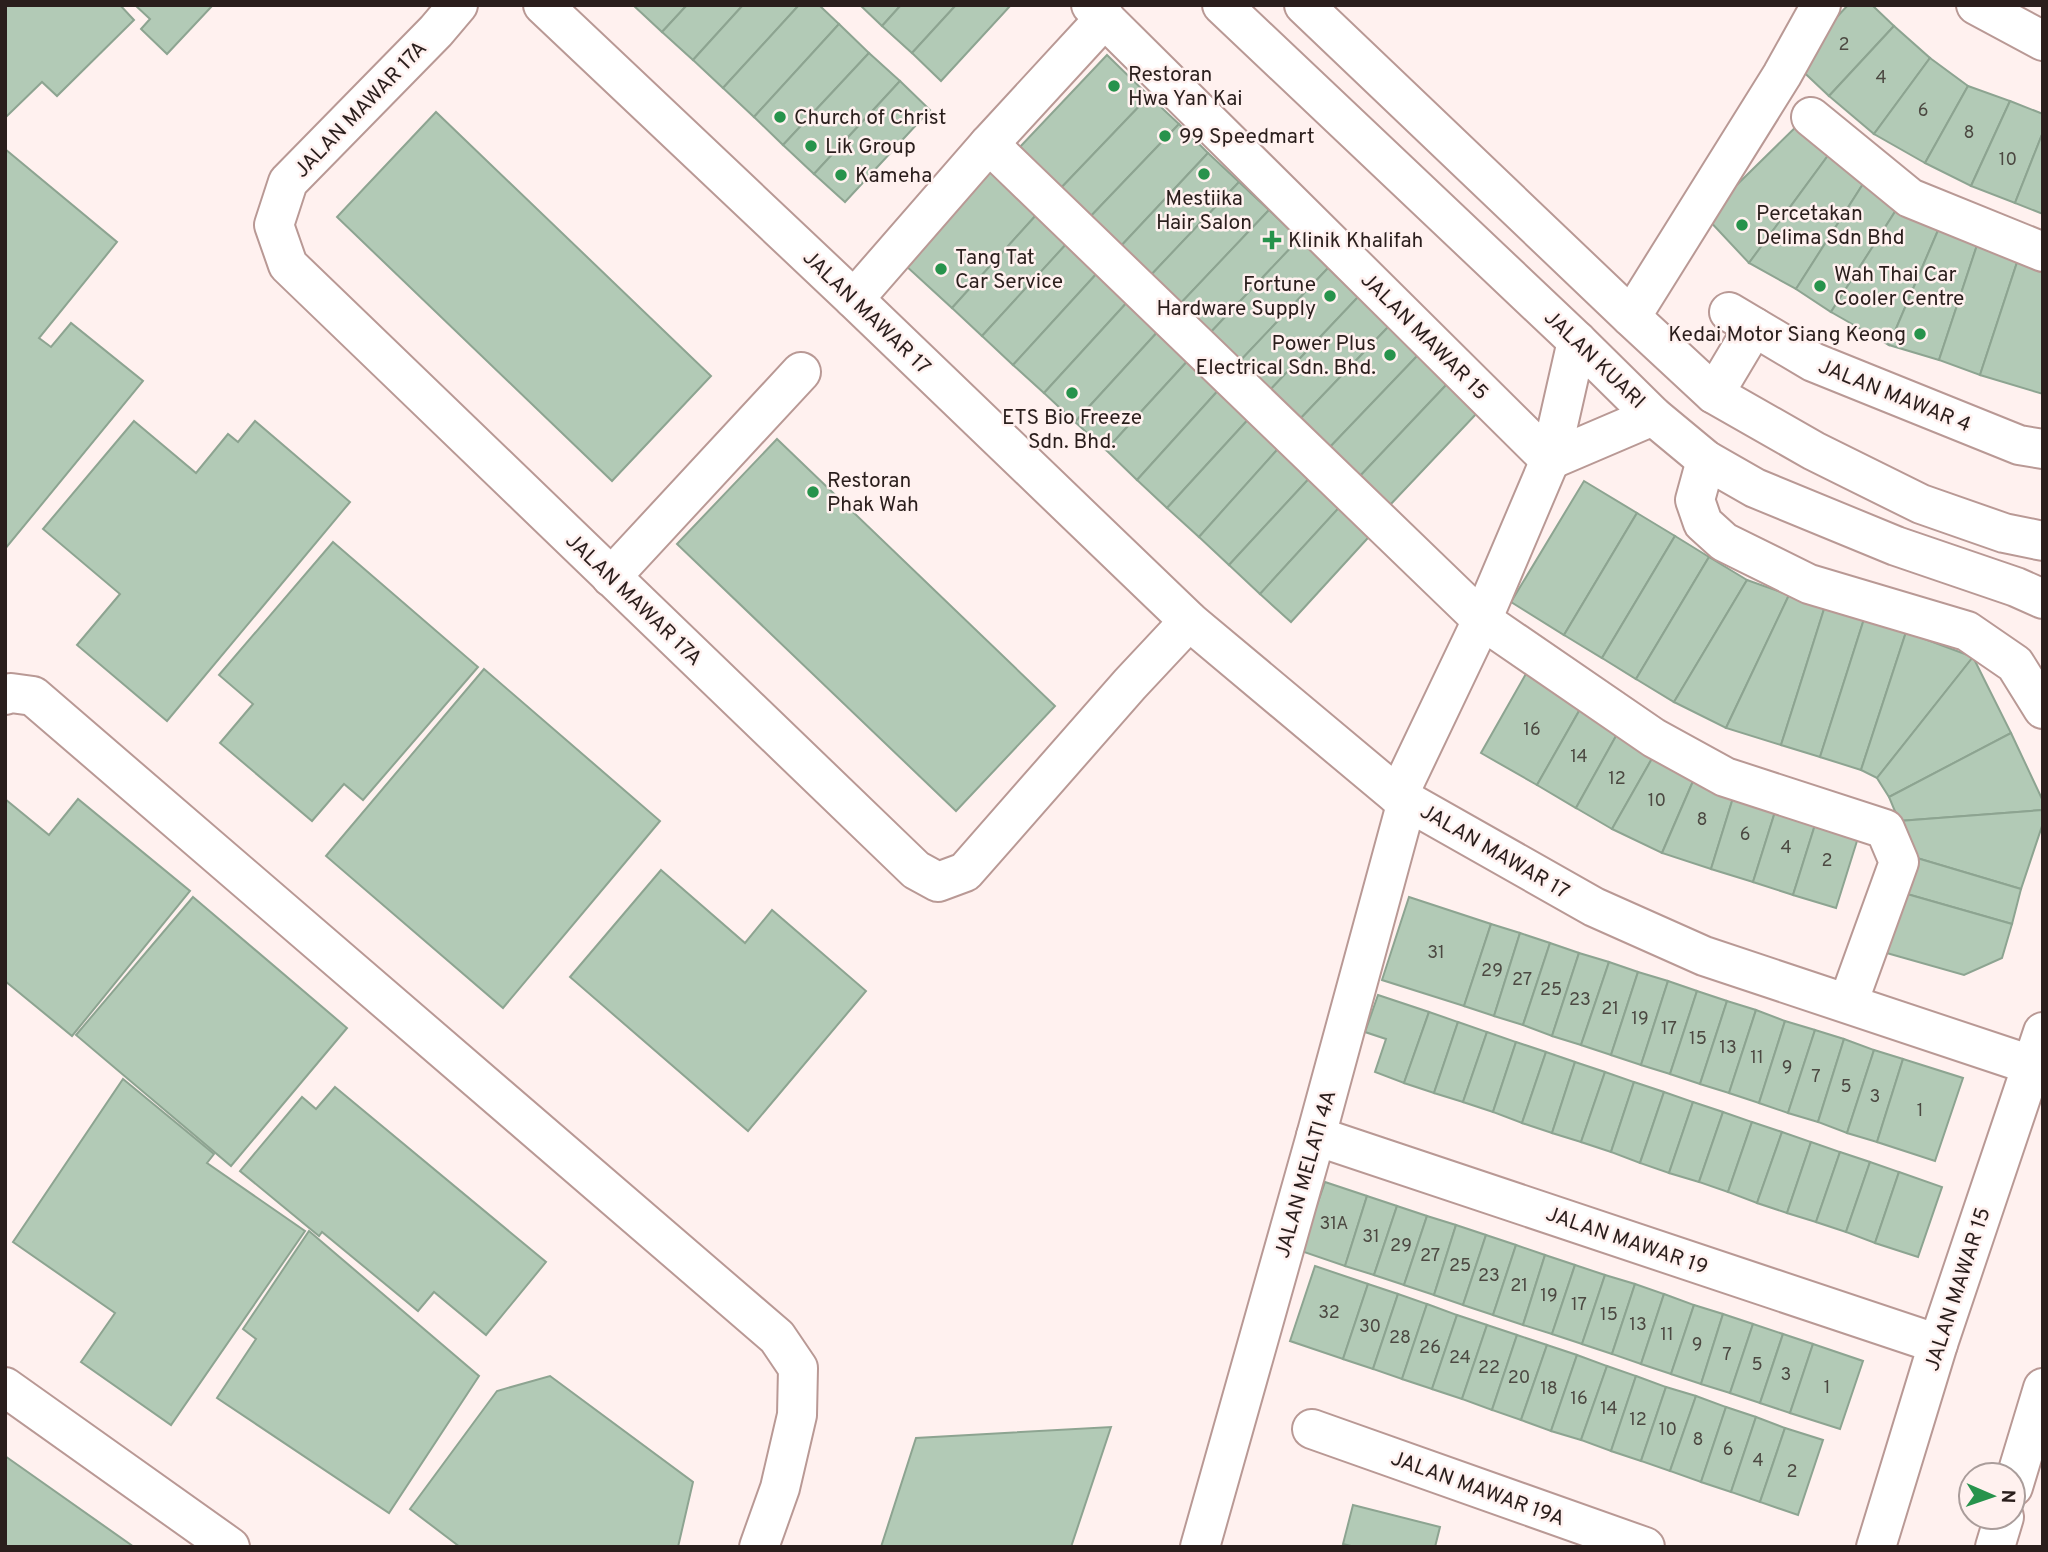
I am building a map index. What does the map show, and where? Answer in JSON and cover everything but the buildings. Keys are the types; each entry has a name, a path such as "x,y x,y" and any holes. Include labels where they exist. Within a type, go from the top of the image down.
{"street":[{"name":"JALAN MAWAR 17","path":"543,5 1189,621 1403,798 1594,908 1704,956 1848,1003 2039,1055"},
{"name":"JALAN KUARI","path":"1222,5 1653,416 1706,460 1755,488 1896,546 2016,587 2043,599"},
{"path":"1304,5 1714,394 1814,451 1920,504 2004,533 2043,541"},
{"path":"1631,317 1782,75 1821,5"},
{"path":"1976,5 2043,41"},
{"path":"854,299 989,144 1098,12"},
{"name":"JALAN MAWAR 15","path":"1098,12 1550,460"},
{"name":"JALAN MAWAR 17A","path":"447,18 288,182 274,225 288,265 916,870 938,882 965,872 1189,621"},
{"path":"1811,117 1910,198 2043,252"},
{"path":"989,144 1482,620 1654,738 1725,777 1885,829 1899,862 1848,1003"},
{"name":"JALAN MAWAR 4","path":"1714,394 1741,319 1813,362 2019,445 2043,449"},
{"name":"JALAN MAWAR 17","path":"1403,798 1550,460 1577,341"},
{"path":"611,578 802,372"},
{"path":"1550,460 1653,416"},
{"path":"1706,460 1695,500 1703,523 1724,542 1809,584 1967,631 2015,664 2043,709"},
{"path":"5,695 11,693 33,696 777,1337 797,1368 797,1415 780,1488 759,1547"},
{"name":"JALAN MELATI 4A","path":"1200,1547 1316,1136 1403,798"},
{"name":"JALAN MAWAR 15","path":"1876,1547 1938,1344 2039,1055"},
{"name":"JALAN MAWAR 19","path":"1316,1136 1938,1344"},
{"path":"5,1387 230,1547"},
{"path":"2021,1461 2043,1388"},
{"name":"JALAN MAWAR 19A","path":"1312,1429 1546,1531 1645,1547"}],"place":[{"name":"Restoran Hwa Yan Kai","path":"1114,86"},
{"name":"Church of Christ","path":"780,117"},
{"name":"99 Speedmart","path":"1165,136"},
{"name":"Lik Group","path":"811,146"},
{"name":"Mestiika Hair Salon","path":"1204,174"},
{"name":"Kameha","path":"841,175"},
{"name":"Percetakan Delima Sdn Bhd","path":"1742,225"},
{"name":"Klinik Khalifah","path":"1272,240"},
{"name":"Tang Tat Car Service","path":"941,269"},
{"name":"Wah Thai Car Cooler Centre","path":"1820,286"},
{"name":"Fortune Hardware Supply","path":"1330,296"},
{"name":"Kedai Motor Siang Keong","path":"1920,334"},
{"name":"Power Plus Electrical Sdn. Bhd.","path":"1390,355"},
{"name":"ETS Bio Freeze Sdn. Bhd.","path":"1072,393"},
{"name":"Restoran Phak Wah","path":"813,492"}]}
